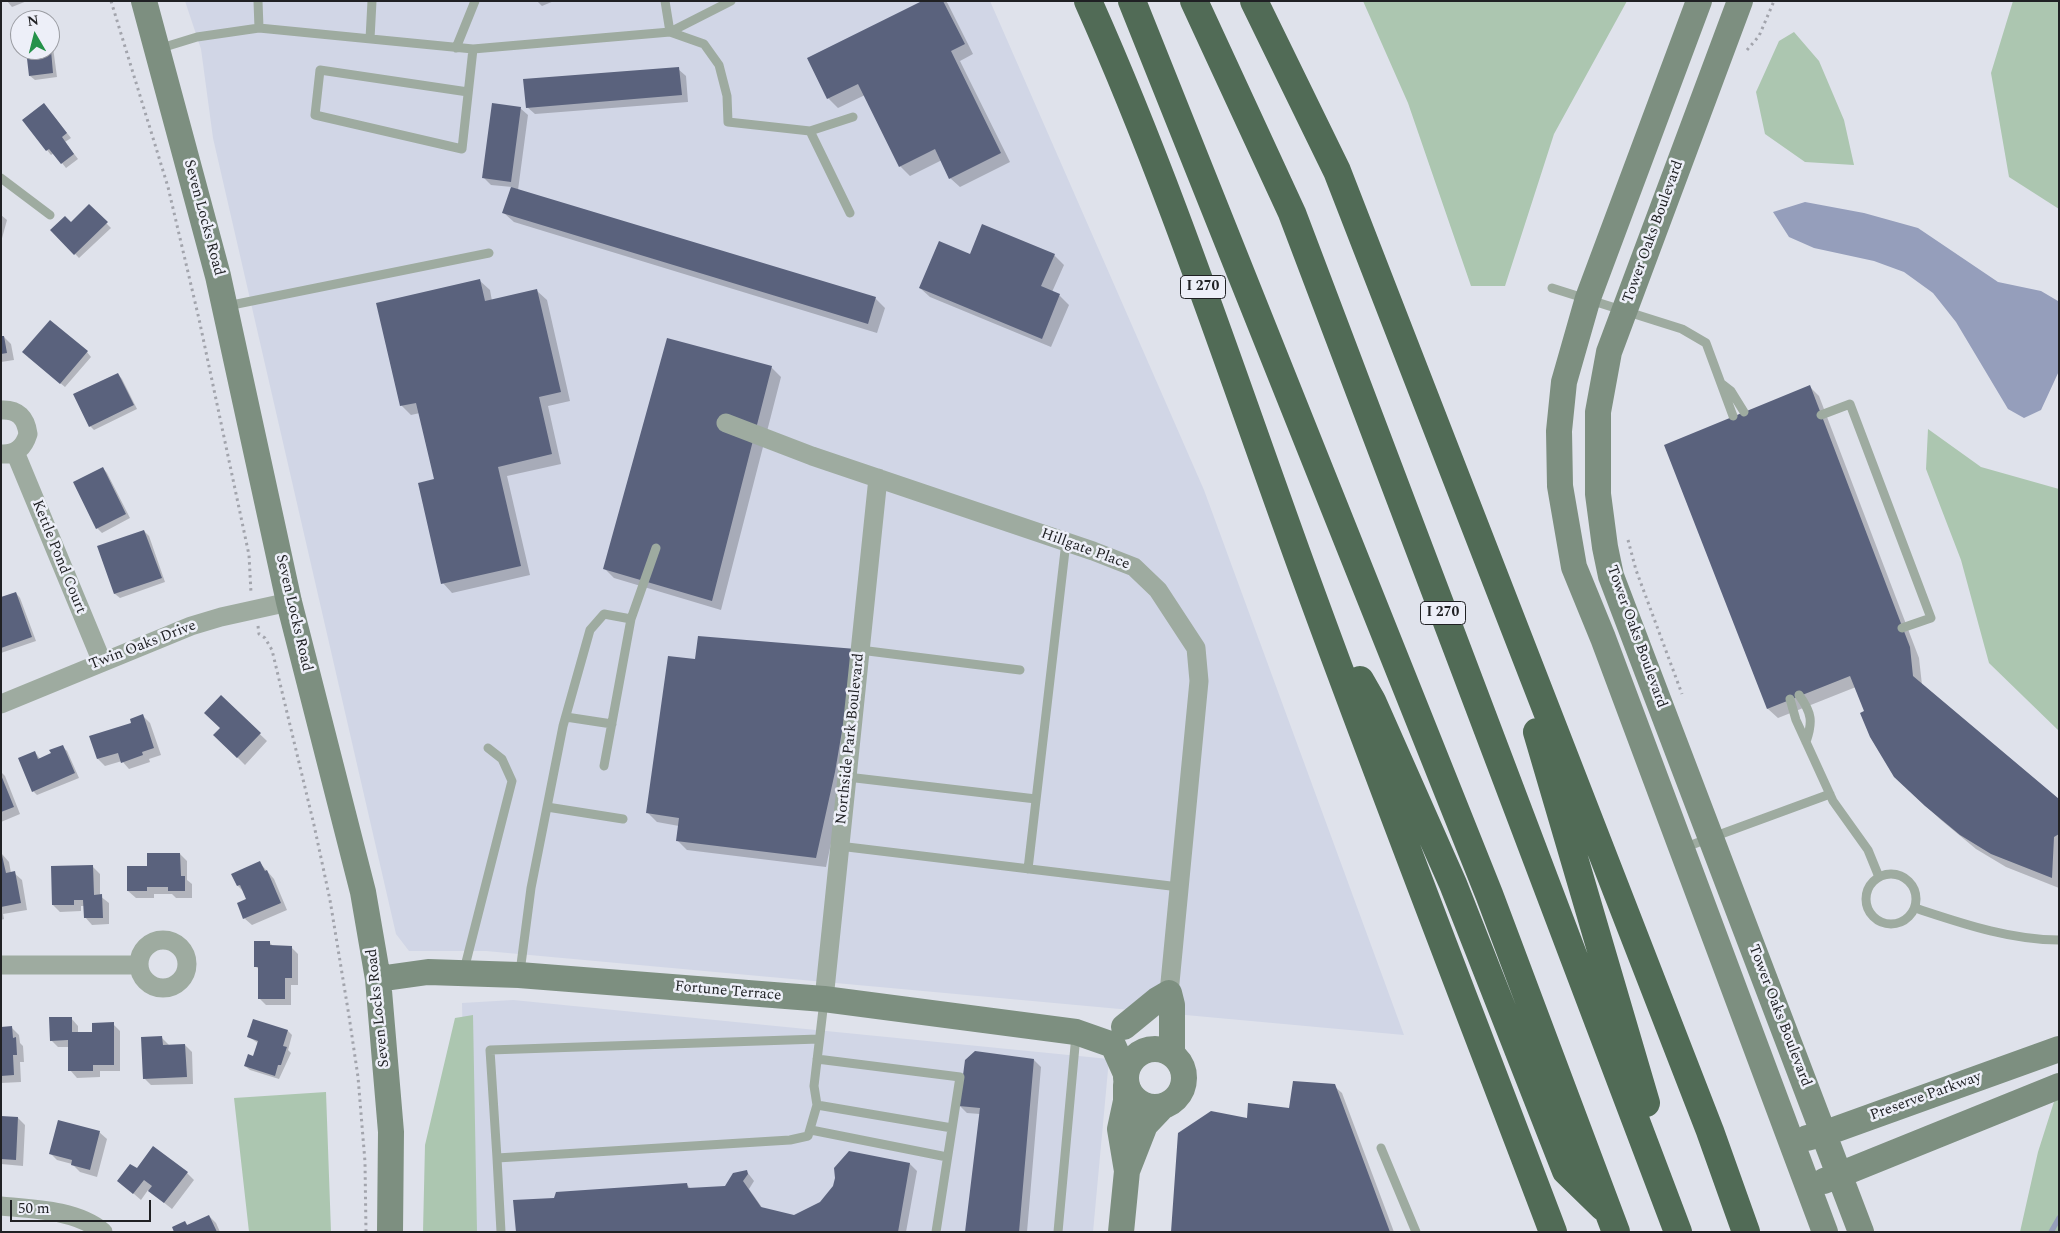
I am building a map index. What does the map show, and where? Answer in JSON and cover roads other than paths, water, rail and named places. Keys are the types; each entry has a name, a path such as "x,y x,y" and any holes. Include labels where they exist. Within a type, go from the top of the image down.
{"highway":[{"name":"I 270","path":"1088,1 1110,50 1206,294 1305,577 1553,1232"},
{"name":"I 270","path":"1132,1 1489,894 1612,1222"},
{"name":"I 270","path":"1194,1 1292,213 1678,1232"},
{"path":"1254,1 1337,171 1706,1122 1746,1232"},
{"path":"1484,550 1684,1232"},
{"path":"1305,577 1372,701 1453,884 1566,1171 1612,1222"}],"street":[{"name":"Seven Locks Road","path":"144,1 225,307 289,602 363,892 378,979 392,1132 390,1232"},
{"name":"Tower Oaks Boulevard","path":"1699,1 1588,298 1564,382 1559,432 1560,486 1574,567 1604,638 1793,1141 1825,1232"},
{"name":"Tower Oaks Boulevard","path":"1740,1 1609,352 1598,412 1598,494 1611,576 1861,1232"},
{"name":"Kettle Pond Court","path":"1,410 11,410 24,418 28,434 26,441 8,453 102,662"},
{"name":"Hillgate Place","path":"726,423 1134,567 1158,590 1196,648 1199,681 1169,993"},
{"name":"Northside Park Boulevard","path":"824,999 878,478"},
{"name":"Twin Oaks Drive","path":"1,704 191,626 221,617 289,602"},
{"path":"1,965 138,965"},
{"name":"Fortune Terrace","path":"378,979 428,972 519,975 824,999 1076,1032 1113,1045 1126,1080"},
{"path":"1127,1171 1145,1125 1163,1106 1178,1096 1183,1088 1184,1079 1180,1062 1162,1051 1139,1033 1124,1027 1169,993 1172,1005 1162,1051"},
{"name":"Fortune Terrace","path":"1076,1032 1124,1027"},
{"name":"Preserve Parkway","path":"1793,1141 1824,1134 2059,1049"},
{"path":"1121,1232 1127,1171 1120,1129 1126,1101 1128,1064 1143,1051 1162,1051"},
{"path":"1126,1080 1130,1094 1137,1101 1154,1107 1163,1106"},
{"path":"1809,1187 2059,1086"},
{"path":"1,1206 39,1209 74,1217 103,1232"}],"lane":[{"path":"258,1 259,28"},
{"path":"370,39 372,1"},
{"path":"456,48 475,1"},
{"path":"666,1 670,32"},
{"path":"158,49 197,37 259,28 473,49 670,32 731,1"},
{"path":"670,32 704,44 719,66 727,96 728,122 810,132 853,117"},
{"path":"468,92 320,70 315,115 462,149 473,49"},
{"path":"810,132 850,213"},
{"path":"1,178 50,215"},
{"path":"225,307 489,253"},
{"path":"1552,288 1682,329 1706,343 1734,416"},
{"path":"1722,384 1732,391 1744,412"},
{"path":"1821,415 1850,404 1931,618 1902,628"},
{"path":"1028,869 1066,542"},
{"path":"604,766 631,619 656,548"},
{"path":"519,975 531,888 547,807 566,717 590,630 604,614 631,619"},
{"path":"860,650 1020,670"},
{"path":"1800,695 1808,706 1812,726 1806,742"},
{"path":"1790,699 1796,720 1833,801 1868,850 1879,877"},
{"path":"566,717 612,724"},
{"path":"463,973 512,780 502,759 488,748"},
{"path":"847,777 1036,799"},
{"path":"1682,848 1830,794"},
{"path":"547,807 623,819"},
{"path":"840,846 1179,887"},
{"path":"1888,874 1901,876 1909,881 1916,894 1914,908 1908,918 1901,923 1891,925 1880,922 1867,909 1866,894 1871,884 1879,877 1888,874"},
{"path":"1914,908 1982,929 2042,940 2059,940"},
{"path":"497,1158 790,1140 808,1136 817,1105 814,1086 824,999"},
{"path":"1058,1232 1076,1032"},
{"path":"501,1232 490,1050 819,1039"},
{"path":"817,1059 960,1078 936,1232"},
{"path":"817,1105 952,1128"},
{"path":"811,1130 947,1157"},
{"path":"1381,1148 1416,1232"}],"water":[{"path":"1805,202 1864,213 1918,228 1998,282 2041,291 2058,301 2059,371 2041,410 2024,418 2008,409 1956,322 1933,293 1904,272 1874,261 1814,248 1789,237 1773,212"}],"waterway":[{"path":"2051,1232 2059,1218"}]}
